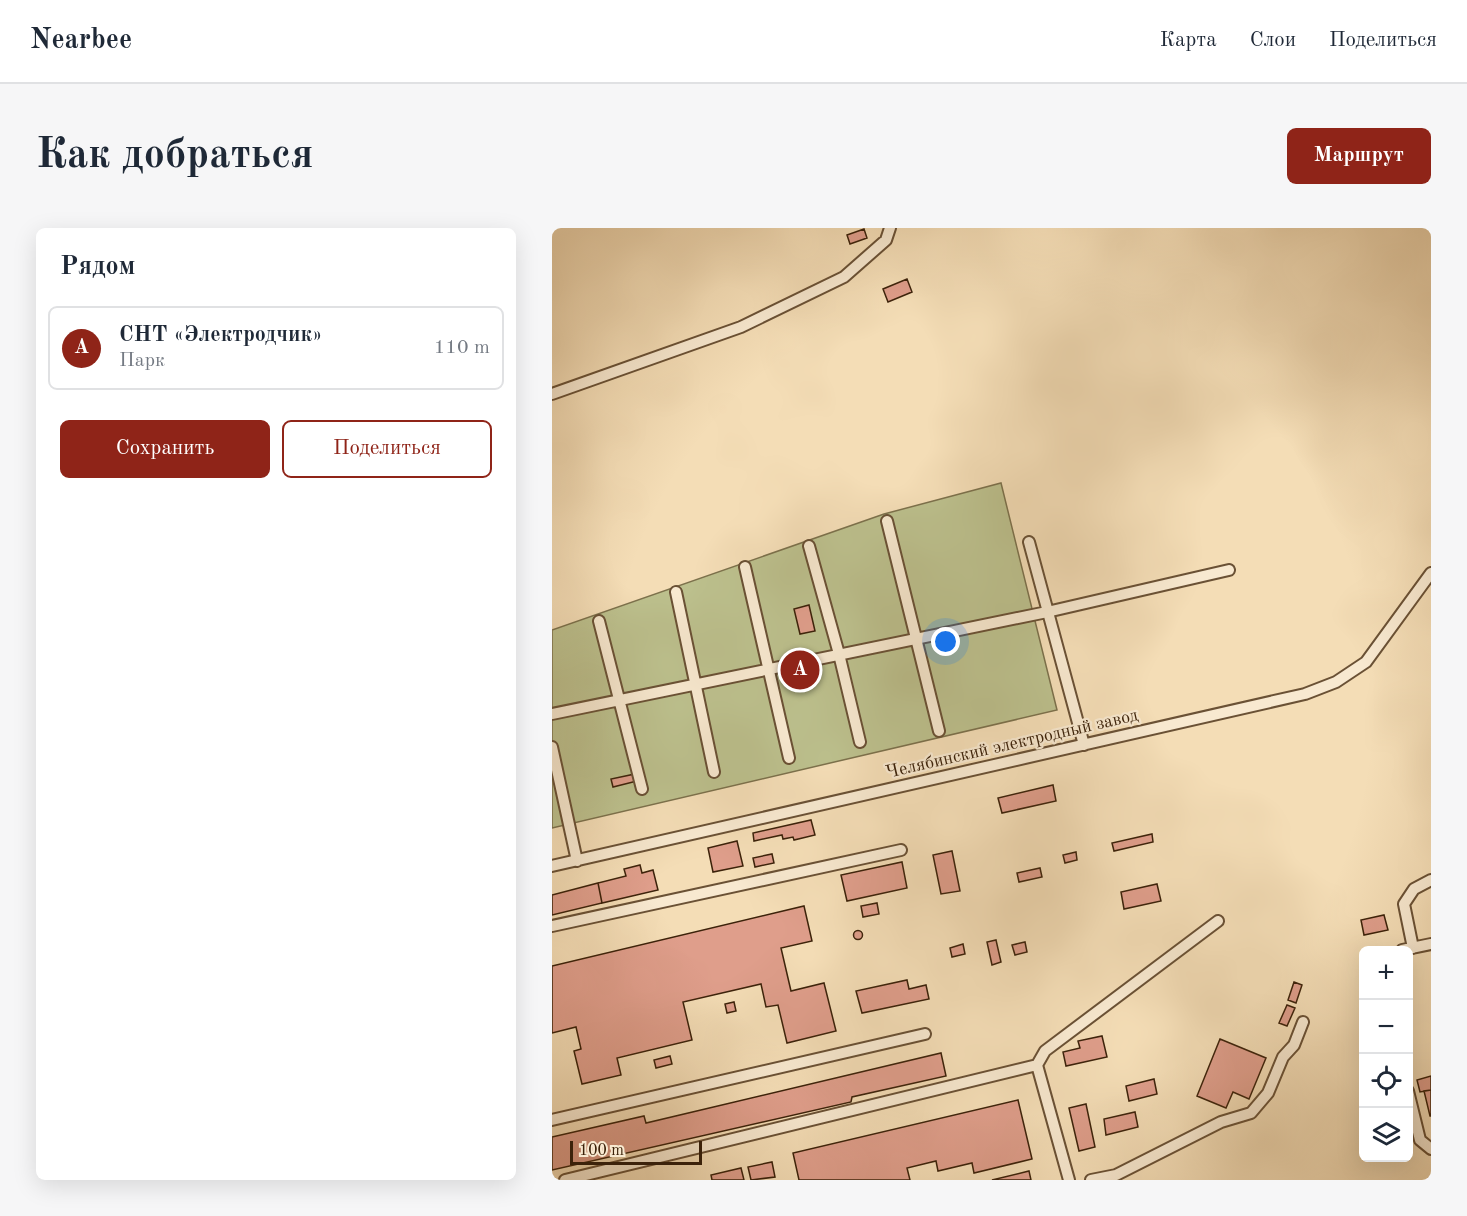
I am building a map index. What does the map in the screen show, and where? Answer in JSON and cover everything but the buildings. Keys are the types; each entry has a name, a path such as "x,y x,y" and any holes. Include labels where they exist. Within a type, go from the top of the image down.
{"street":[{"path":"552,394 741,327 844,277 886,240 890,228"},
{"path":"887,521 939,731"},
{"path":"1029,542 1084,745"},
{"path":"809,546 839,654 860,742"},
{"path":"745,567 789,758"},
{"path":"552,714 1047,612 1229,570"},
{"name":"Челябинский электродный завод","path":"552,866 577,861 591,853 1305,694 1336,682 1366,662 1431,573"},
{"path":"676,592 714,772"},
{"path":"599,621 642,789"},
{"path":"552,747 577,861"},
{"path":"552,926 901,850"},
{"path":"1408,946 1404,904 1414,890 1431,880"},
{"path":"1069,1180 1037,1065 1045,1051 1218,921"},
{"path":"1413,948 1431,944"},
{"path":"1091,1180 1116,1175 1221,1122 1251,1113 1268,1093 1283,1057 1294,1045 1303,1022"},
{"path":"552,1120 925,1034"},
{"path":"565,1180 1037,1065"},
{"path":"1412,1108 1420,1140 1431,1149"}],"green space":[{"path":"1001,483 1057,710 552,828 552,630 884,514"}],"place":[{"name":"СНТ «Электродчик»","path":"800,670"}]}
